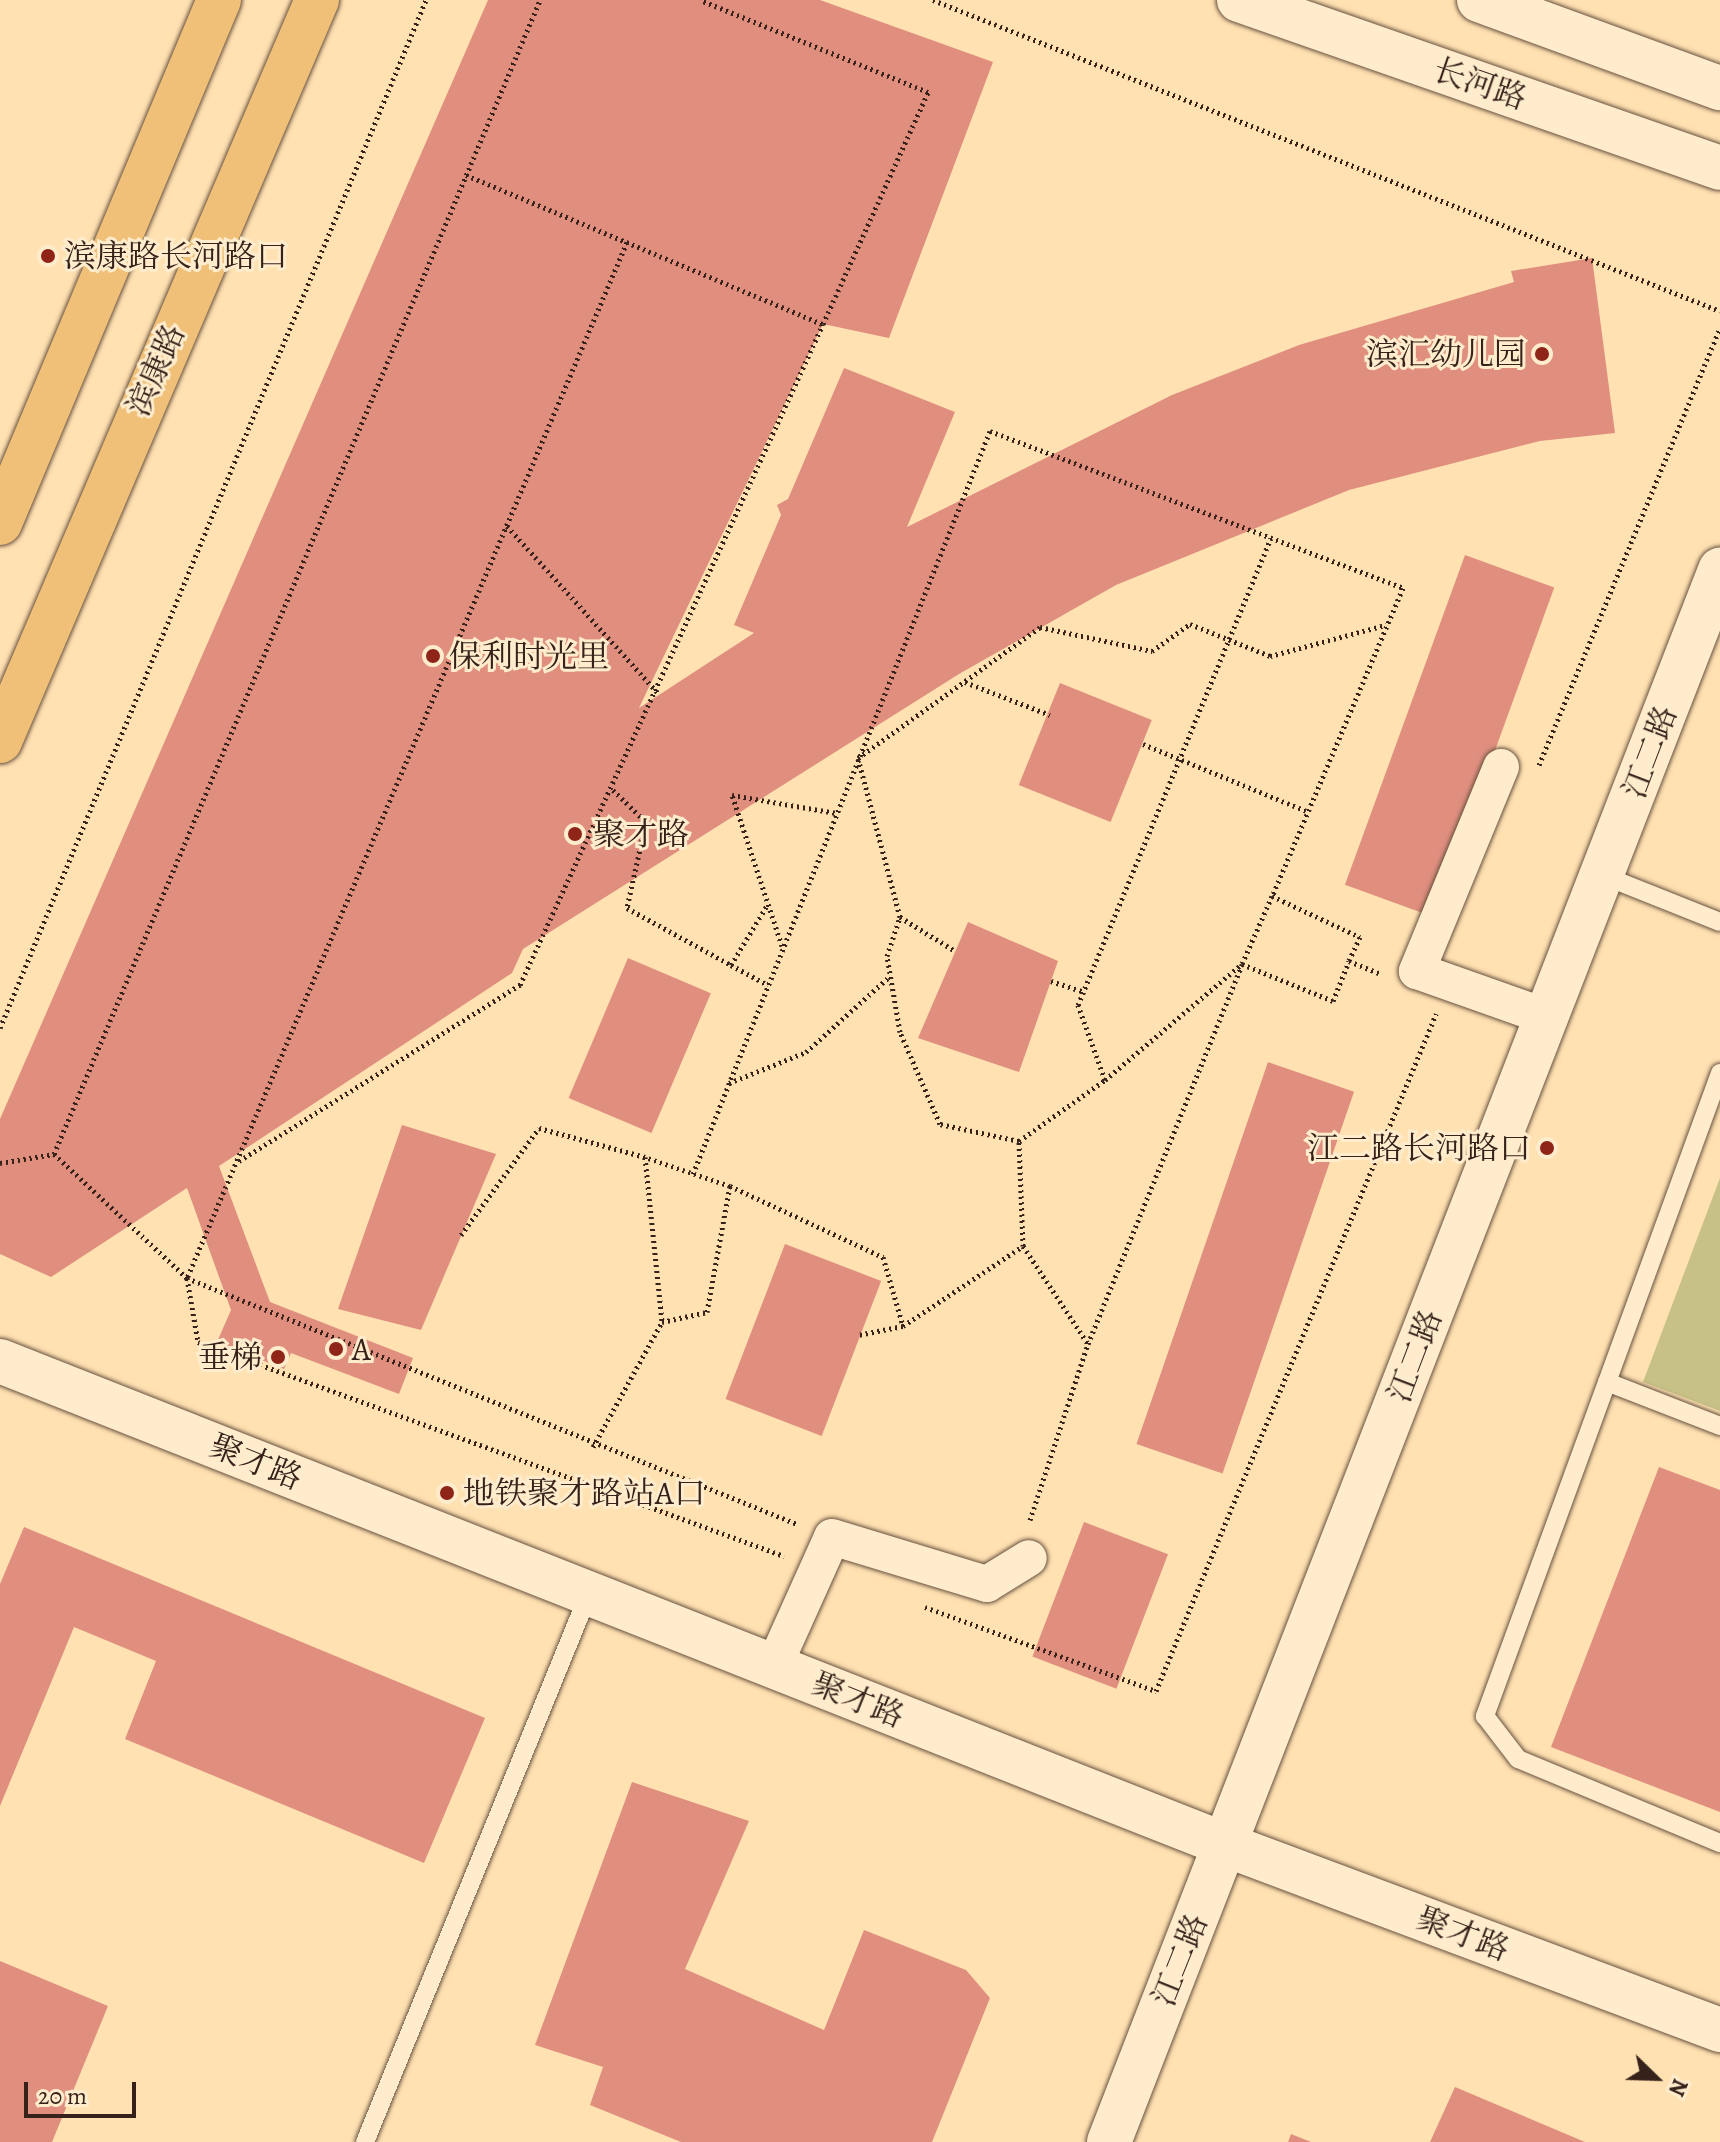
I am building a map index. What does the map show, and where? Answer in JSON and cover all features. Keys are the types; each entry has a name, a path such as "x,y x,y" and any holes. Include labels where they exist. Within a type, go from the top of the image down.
{"main road":[{"path":"0,523 219,0"},
{"name":"滨康路","path":"0,741 317,0"}],"street":[{"name":"长河路","path":"1239,0 1720,168"},
{"path":"1479,0 1720,88"},
{"name":"江二路","path":"1109,2142 1720,570"},
{"path":"1516,775 1417,971 1547,1017"},
{"name":"聚才路","path":"0,1361 1226,1845 1720,2030"},
{"path":"774,1666 832,1537 987,1584 1029,1558"}],"lane":[{"path":"1602,875 1720,922"},
{"path":"1720,1073 1485,1716 1518,1759 1720,1843"},
{"path":"1607,1382 1720,1426"},
{"path":"365,2142 589,1593"}],"path":[{"path":"0,1028 426,0"},
{"path":"54,1154 540,0"},
{"path":"236,1162 520,985 658,693 928,92 700,0"},
{"path":"933,0 1720,311"},
{"path":"466,175 823,324"},
{"path":"627,242 187,1278 198,1342 796,1560"},
{"path":"1516,775 1720,329"},
{"path":"693,1174 990,431 1403,588 1242,964 1088,1344 1030,1520"},
{"path":"507,526 658,693"},
{"path":"1105,1080 1078,1005 1271,538"},
{"path":"858,758 1040,627 1152,651 1190,624 1270,656 1387,625"},
{"path":"964,681 1050,715"},
{"path":"1143,744 1306,811"},
{"path":"858,758 900,917 887,956 900,1032 940,1124 1019,1141 1105,1080 1242,964"},
{"path":"613,790 646,822 627,908 768,985"},
{"path":"783,947 732,795 836,813"},
{"path":"1242,964 1333,1001 1360,937 1272,896"},
{"path":"731,965 768,904"},
{"path":"900,917 955,951"},
{"path":"1349,961 1393,978"},
{"path":"729,1083 806,1052 890,976"},
{"path":"1051,981 1084,992"},
{"path":"916,1604 1156,1691 1441,1002"},
{"path":"461,1235 539,1128 645,1157 730,1186 883,1257 903,1326"},
{"path":"1019,1141 1023,1246 1088,1344"},
{"path":"0,1163 54,1154"},
{"path":"54,1154 187,1278 593,1447 832,1537"},
{"path":"593,1447 662,1322 645,1157"},
{"path":"662,1322 707,1312 730,1186"},
{"path":"858,1335 903,1326 1023,1246"}],"shaded area":[{"path":"1720,1178 1720,1411 1643,1382"}],"building":[{"name":"保利时光里","path":"488,0 820,0 993,62 889,338 823,324 639,708 754,633 734,625 781,515 777,505 788,499 844,368 955,412 907,527 1172,395 1299,345 1514,282 1511,271 1592,258 1615,433 1540,441 1349,490 1116,585 959,674 523,949 512,973 219,1166 270,1302 413,1358 399,1394 291,1353 284,1369 217,1342 231,1310 187,1188 51,1277 0,1254 0,1119"},
{"path":"1465,555 1554,587 1434,917 1345,885"},
{"path":"1060,683 1152,720 1111,822 1019,785"},
{"path":"968,922 1058,961 1019,1072 918,1038"},
{"path":"628,958 711,993 651,1133 569,1098"},
{"path":"1268,1062 1354,1092 1223,1474 1136,1444"},
{"path":"402,1125 496,1154 421,1330 338,1309"},
{"path":"785,1244 881,1281 822,1436 726,1399"},
{"path":"1659,1467 1720,1490 1720,1812 1551,1747"},
{"path":"1084,1522 1168,1554 1116,1689 1032,1656"},
{"path":"24,1527 485,1718 424,1863 125,1739 156,1661 74,1627 0,1806 0,1584"},
{"path":"632,1782 749,1821 685,1969 824,2030 864,1930 966,1970 990,1998 932,2142 681,2142 590,2105 603,2067 535,2045"},
{"path":"0,1961 108,2006 52,2142 0,2142"},
{"path":"1455,2087 1585,2142 1430,2142"},
{"path":"1291,2134 1311,2142 1288,2142"}],"place":[{"name":"滨康路长河路口","path":"48,256"},
{"name":"滨汇幼儿园","path":"1542,354"},
{"name":"保利时光里","path":"433,656"},
{"name":"聚才路","path":"575,834"},
{"name":"江二路长河路口","path":"1547,1148"},
{"name":"A","path":"336,1349"},
{"name":"垂梯","path":"278,1357"},
{"name":"地铁聚才路站A口","path":"447,1493"}]}
